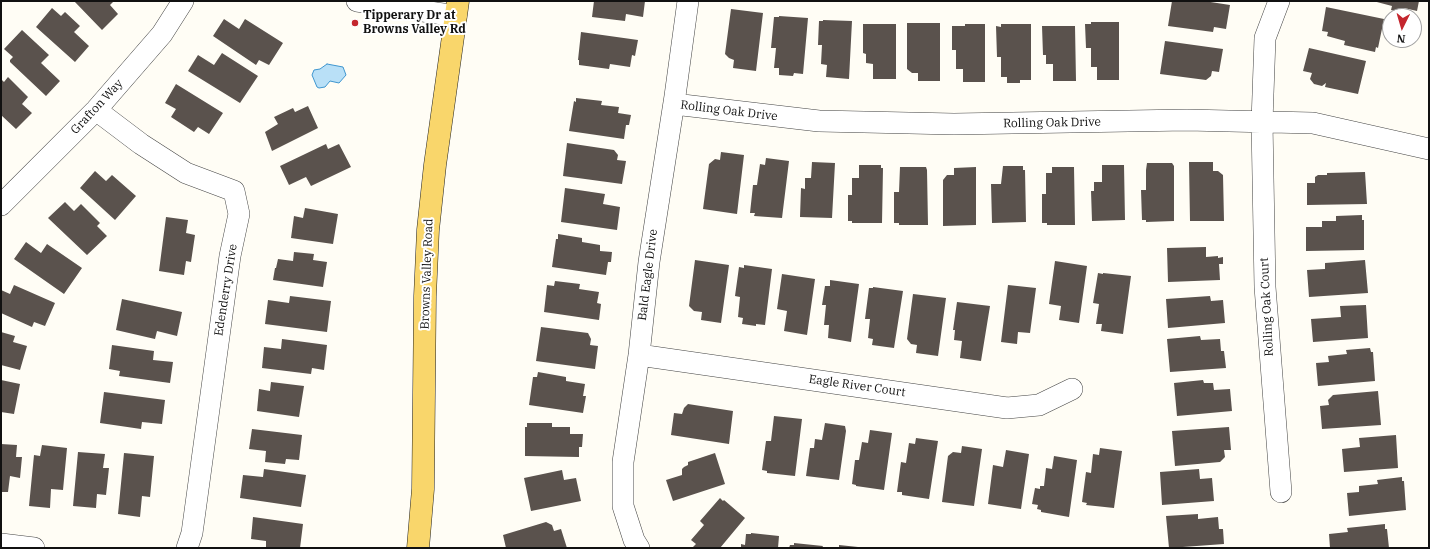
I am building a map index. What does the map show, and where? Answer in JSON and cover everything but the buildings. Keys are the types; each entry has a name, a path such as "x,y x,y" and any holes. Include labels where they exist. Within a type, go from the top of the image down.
{"main road":[{"name":"Browns Valley Road","path":"418,548 423,489 425,296 428,230 435,165 457,8"}],"street":[{"name":"Grafton Way","path":"1,205 96,110 162,34 183,1"},
{"path":"357,1 457,8"},
{"name":"Bald Eagle Drive","path":"639,548 634,540 624,506 623,462 639,354 649,262 674,104 688,1"},
{"name":"Rolling Oak Court","path":"1279,1 1265,38 1262,122 1265,287 1281,492"},
{"name":"Rolling Oak Drive","path":"674,104 819,121 954,124 1187,120 1313,123 1429,149"},
{"name":"Edenderry Drive","path":"96,110 140,144 186,173 234,191 239,214 230,256 192,534 187,548"},
{"name":"Eagle River Court","path":"639,354 1007,408 1039,405 1072,389"},
{"path":"1,544 34,548"}],"water":[{"path":"327,64 343,67 346,75 339,83 330,81 325,87 319,88 317,87 312,75 314,70 320,69"}],"place":[{"name":"Tipperary Dr at Browns Valley Rd","path":"355,23"}]}
